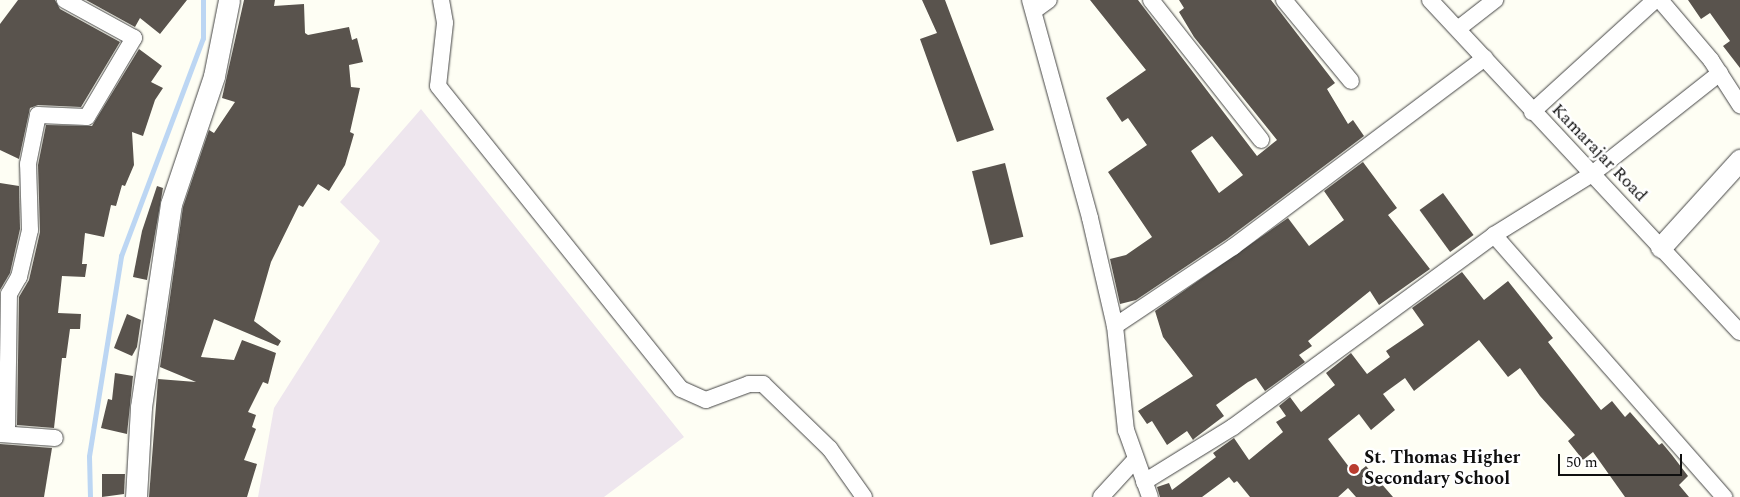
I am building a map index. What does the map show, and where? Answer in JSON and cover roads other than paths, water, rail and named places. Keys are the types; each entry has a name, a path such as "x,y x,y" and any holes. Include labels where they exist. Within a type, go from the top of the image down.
{"street":[{"path":"55,438 3,434 9,294 19,277 30,230 28,164 38,115 87,118 134,38 65,0"},
{"path":"136,497 141,407 170,204 214,76 229,0"},
{"path":"441,0 445,23 438,86 681,389 706,400 749,384 763,384 830,449 864,497"},
{"path":"1049,0 1033,5 1115,326 1126,430 1147,490 1494,235 1592,174 1720,74"},
{"path":"1151,0 1261,140"},
{"path":"1284,0 1351,82"},
{"name":"Kamarajar Road","path":"1430,0 1459,28 1532,112 1738,327"},
{"path":"1459,28 1496,0"},
{"path":"1532,112 1655,0"},
{"path":"1660,0 1720,74 1740,105"},
{"path":"1115,326 1233,247 1486,58"},
{"path":"1662,247 1740,160"},
{"path":"1494,235 1724,497"},
{"path":"1101,497 1135,460"}],"waterway":[{"path":"90,497 89,456 121,256 203,38 203,0"}],"place":[{"name":"St. Thomas Higher Secondary School","path":"1354,469"}]}
